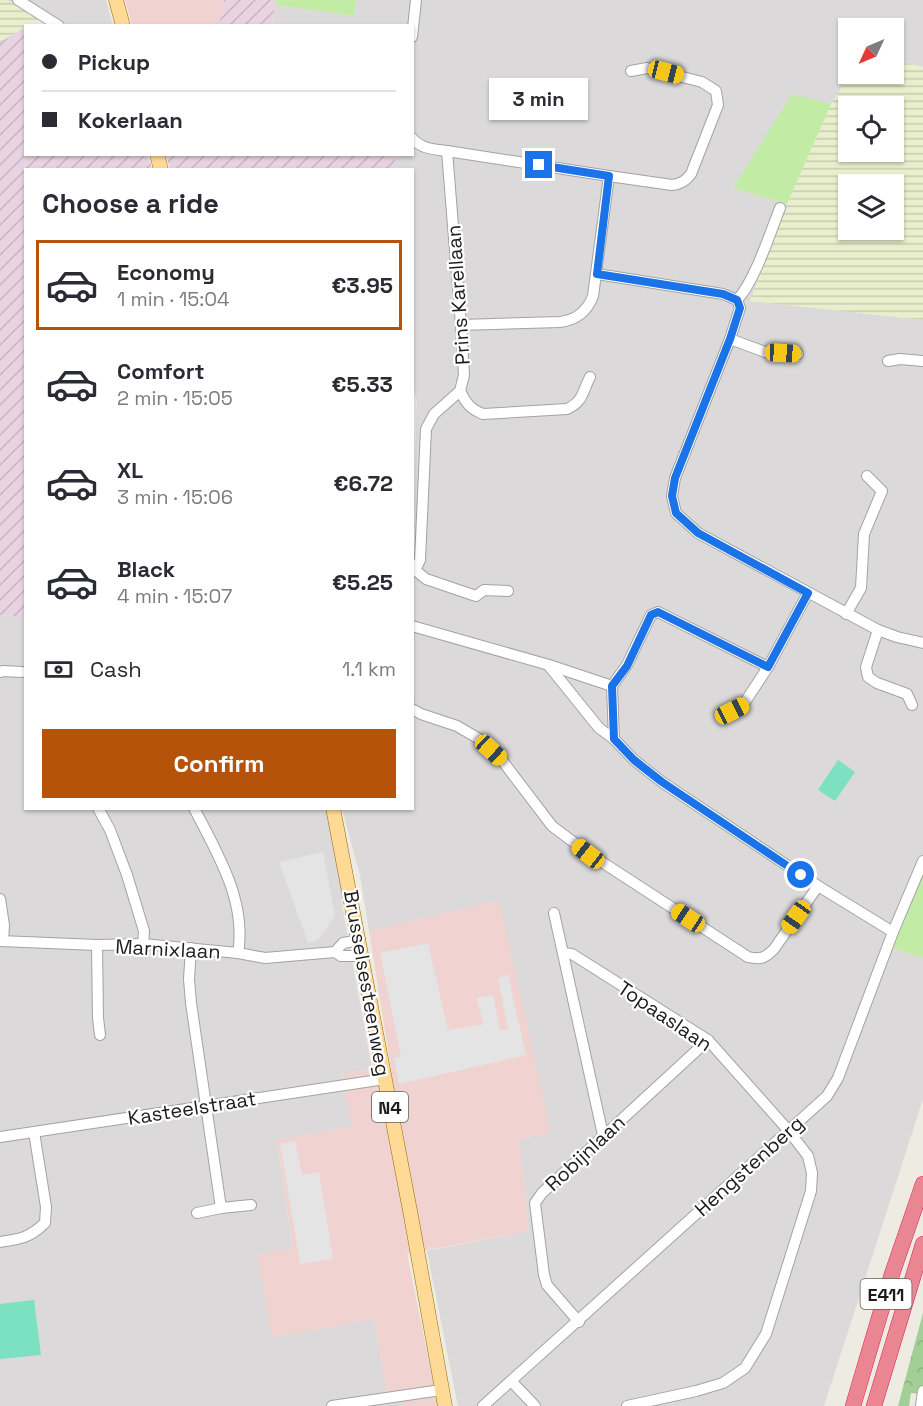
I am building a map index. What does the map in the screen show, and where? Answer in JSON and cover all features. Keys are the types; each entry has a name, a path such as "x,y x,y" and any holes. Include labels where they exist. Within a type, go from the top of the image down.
{"highway":[{"name":"E411","path":"853,1406 892,1274 923,1184"},
{"name":"E411","path":"874,1406 923,1244"}],"main road":[{"path":"116,0 122,24"},
{"name":"Brusselsesteenweg","path":"333,810 360,940 445,1406"}],"street":[{"path":"18,0 56,24"},
{"path":"413,24 416,0"},
{"path":"414,140 429,149 672,185 680,184 691,174 718,105 716,91 702,81 647,68 632,70"},
{"name":"Prins Karellaan","path":"414,570 420,560 426,429 434,414 460,391 464,375 447,151"},
{"path":"461,325 568,321 581,314 590,303 597,274 609,176"},
{"path":"737,300 743,295 751,279 780,208"},
{"path":"597,274 723,294 737,300 740,308 675,478 672,496 676,513 698,533 846,614 878,630 923,643"},
{"path":"730,339 765,352 798,354"},
{"path":"888,361 900,359 923,361"},
{"path":"460,391 465,402 473,410 483,414 567,409 576,405 582,397 590,377"},
{"path":"846,614 861,588 864,534 882,491 867,476"},
{"path":"414,570 426,579 476,596 484,590 508,591"},
{"path":"732,711 744,705 768,667 808,593"},
{"path":"614,739 612,686 627,666 651,615 658,612 768,667"},
{"path":"414,627 549,665 612,686"},
{"path":"878,630 866,666 868,677 877,683 907,694 912,705"},
{"path":"549,665 600,728 634,760 662,782 818,886 893,932"},
{"path":"0,672 22,672"},
{"path":"414,710 457,726 481,741 501,759 552,826 588,854 748,957 758,960 774,949 818,886"},
{"path":"99,810 110,830 127,875 144,931 143,944"},
{"path":"195,810 224,867 235,899 241,937 238,953"},
{"name":"Hengstenberg","path":"483,1406 579,1322 834,1088 893,932 923,861"},
{"path":"0,899 4,925 1,941"},
{"path":"554,913 603,1135"},
{"name":"Marnixlaan","path":"335,952 343,943 360,940"},
{"name":"Marnixlaan","path":"1,941 97,945 143,944 238,953 265,958 335,952 341,956 362,956"},
{"path":"97,945 100,1035"},
{"path":"191,948 189,979 191,1003 208,1106 221,1208"},
{"name":"Topaaslaan","path":"563,953 572,954 708,1040 788,1130 808,1156 812,1173 811,1191 766,1334 745,1368 723,1383 627,1406"},
{"path":"568,978 584,962"},
{"name":"Robijnlaan","path":"579,1322 547,1285 540,1252 535,1203 542,1192 708,1040"},
{"name":"Kasteelstraat","path":"0,1137 385,1079"},
{"path":"0,1242 33,1235 45,1223 46,1207 34,1132"},
{"path":"197,1213 252,1205"},
{"path":"512,1382 535,1406"},
{"path":"332,1406 441,1390"},
{"path":"921,1406 923,1390"}],"shaded area":[{"path":"6,0 106,0 113,24 56,24 44,16"},
{"path":"125,0 224,0 219,24 132,24"},
{"path":"224,0 276,0 272,24 219,24"},
{"path":"356,0 923,0 923,67 904,62 904,18 838,18 838,84 844,84 831,104 792,95 733,188 787,204 750,301 923,320 923,870 890,947 923,958 923,1099 824,1406 458,1406 427,1251 529,1231 519,1139 550,1132 499,901 369,931 360,875 342,810 414,810 414,497 417,400 414,391 414,168 394,168 396,156 414,156 414,24 272,24 275,5 354,16"},
{"path":"24,28 24,156 148,156 152,168 24,168 24,618 0,615 0,42"},
{"path":"167,156 396,156 394,168 170,168"},
{"path":"0,615 24,618 24,810 326,810 343,892 341,900 372,1068 342,1075 353,1126 277,1141 293,1249 258,1255 374,1319 388,1396 402,1394 403,1406 0,1406"},
{"path":"323,852 335,916 318,940 308,943 279,862"},
{"path":"499,900 551,1132 519,1139 529,1231 407,1254 438,1406 403,1406 401,1394 388,1396 374,1319 272,1338 257,1255 293,1248 277,1140 352,1126 342,1075 372,1068 391,1068 369,931"},
{"path":"428,943 448,1030 484,1024 476,998 493,995 500,1030 508,1029 498,978 508,975 526,1055 399,1084 394,1058 401,1056 380,953"},
{"path":"295,1141 302,1175 319,1172 333,1259 300,1264 280,1144"}],"green space":[{"path":"0,0 6,0 44,16 30,24 24,24 24,28 0,42"},
{"path":"276,0 356,0 354,16 275,5"},
{"path":"904,62 923,67 923,320 750,301 787,204 831,104 844,84 904,84"},
{"path":"792,94 831,104 787,204 733,188"},
{"path":"838,760 855,772 835,801 818,790"},
{"path":"923,870 923,958 890,947"},
{"path":"34,1300 41,1355 0,1359 0,1304"},
{"path":"923,1313 923,1394 911,1393 909,1406 898,1406"}],"route":[{"path":"539,165 609,176 597,274 723,294 737,300 740,308 675,478 672,496 676,513 698,533 808,593 768,667 658,612 651,615 627,666 612,686 614,739 634,760 662,782 801,875"}]}
